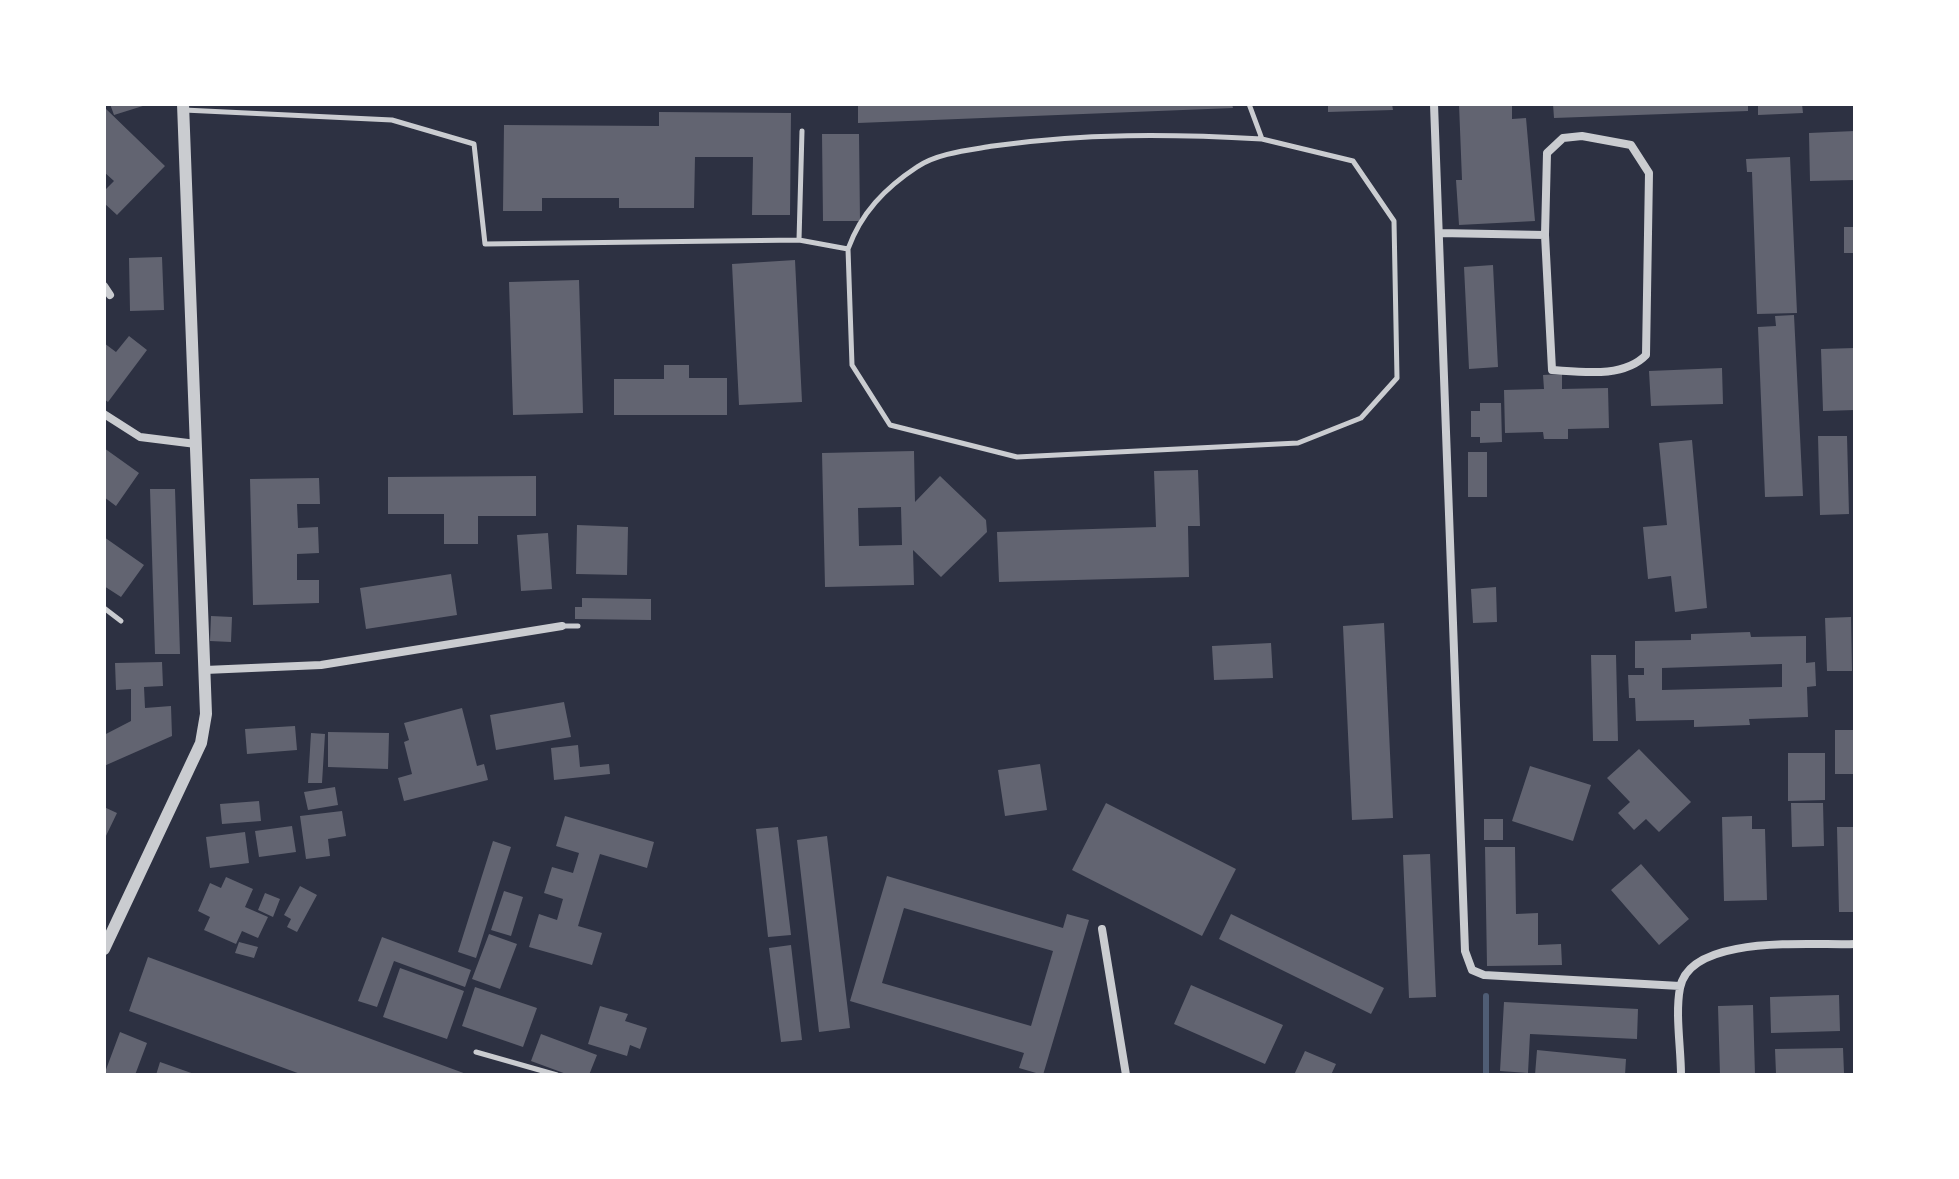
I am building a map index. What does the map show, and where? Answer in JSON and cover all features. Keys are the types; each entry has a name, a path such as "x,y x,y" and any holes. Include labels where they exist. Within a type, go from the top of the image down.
{"street":[{"path":"1434,104 1465,951 1472,970 1484,975 1680,986"},
{"path":"104,949 201,743 206,714 183,107"},
{"path":"1582,136 1631,145 1649,173 1646,355 1635,366 1587,372 1552,370 1545,235 1547,153 1563,138 1582,136"},
{"path":"1439,233 1545,235"},
{"path":"104,286 110,295"},
{"path":"104,414 140,437 196,444"},
{"path":"205,670 321,665 562,626"},
{"path":"1102,929 1126,1075"},
{"path":"1681,1075 1680,986 1694,964 1722,949 1855,944"}],"lane":[{"path":"1249,104 1262,139"},
{"path":"183,107 392,120 474,144 485,244 799,240 848,249"},
{"path":"799,240 802,131"},
{"path":"1166,134 1262,139 1353,161 1394,221 1397,378 1361,418 1298,443 1017,457 890,425 852,365 848,249 856,227 876,198 918,165 963,151 1045,138 1166,134"},
{"path":"104,608 121,621"},
{"path":"562,626 578,626"},
{"path":"476,1052 557,1075"}],"building":[{"path":"110,104 145,104 146,105 114,115"},
{"path":"858,104 1232,104 1233,108 858,123"},
{"path":"1328,104 1392,104 1393,110 1328,112"},
{"path":"1459,104 1512,104 1512,119 1526,118 1535,221 1459,225 1456,180 1462,180"},
{"path":"1553,104 1748,104 1748,111 1554,118"},
{"path":"1758,104 1802,104 1803,113 1758,115"},
{"path":"104,107 165,166 117,215 104,203 104,191 114,181 104,172"},
{"path":"659,112 791,113 790,215 752,215 753,157 695,157 694,208 619,208 619,198 542,198 542,211 503,211 504,125 659,126"},
{"path":"1855,131 1855,180 1810,181 1809,133"},
{"path":"822,134 859,134 860,221 823,221"},
{"path":"1790,157 1797,313 1757,314 1752,172 1747,172 1746,159"},
{"path":"1844,227 1855,227 1855,253 1844,253"},
{"path":"162,257 164,310 130,311 129,258"},
{"path":"795,260 802,402 739,405 732,264"},
{"path":"1493,265 1498,367 1469,369 1464,267"},
{"path":"579,280 583,413 513,415 509,282"},
{"path":"1794,315 1803,496 1765,497 1758,327 1776,326 1775,316"},
{"path":"129,336 147,350 108,402 104,399 104,343 116,352"},
{"path":"1855,348 1855,410 1823,411 1821,349"},
{"path":"664,365 689,365 689,378 727,378 727,415 614,415 614,379 664,379"},
{"path":"1722,368 1723,404 1651,406 1649,371"},
{"path":"1562,374 1562,389 1608,388 1609,428 1568,429 1568,439 1544,439 1543,432 1505,433 1504,390 1544,389 1543,375"},
{"path":"1480,403 1501,403 1502,442 1480,443 1480,437 1471,437 1471,411 1480,411"},
{"path":"1818,436 1847,436 1849,514 1820,515"},
{"path":"1692,440 1707,608 1675,612 1671,576 1648,579 1643,527 1667,525 1659,443"},
{"path":"104,448 139,473 116,506 104,497"},
{"path":"914,451 915,502 940,476 986,520 987,532 941,577 913,550 914,585 825,587 822,453","holes":["901,507 902,545 859,546 858,508"]},
{"path":"1468,452 1487,452 1487,497 1468,497"},
{"path":"1198,470 1200,526 1188,526 1189,577 999,582 997,532 1156,527 1154,471"},
{"path":"536,476 536,516 478,516 478,544 444,544 444,514 388,514 388,477"},
{"path":"319,478 320,504 297,504 298,528 318,527 319,553 297,554 297,580 319,580 319,603 253,605 250,479"},
{"path":"150,489 175,489 180,654 155,654"},
{"path":"577,525 628,527 627,575 576,574"},
{"path":"548,533 552,589 521,591 517,535"},
{"path":"104,537 144,565 121,597 104,586"},
{"path":"451,574 457,615 366,629 360,588"},
{"path":"1496,587 1497,622 1473,623 1471,589"},
{"path":"582,598 651,599 651,620 575,619 575,607 582,607"},
{"path":"211,616 232,617 231,642 210,641"},
{"path":"1851,617 1852,671 1827,671 1825,618"},
{"path":"1384,623 1393,818 1352,820 1343,626"},
{"path":"1750,632 1751,637 1806,636 1806,663 1815,662 1816,686 1807,687 1808,717 1749,719 1750,725 1694,727 1694,720 1636,721 1635,698 1629,698 1628,675 1644,675 1644,668 1635,668 1635,641 1691,640 1691,634","holes":["1782,664 1782,687 1662,690 1662,668"]},
{"path":"1271,643 1273,678 1214,680 1212,646"},
{"path":"1591,655 1616,655 1618,741 1593,741"},
{"path":"162,662 163,686 144,687 145,708 171,706 172,736 104,766 104,735 131,721 131,689 116,690 115,663"},
{"path":"564,702 571,737 496,750 490,715"},
{"path":"462,708 477,766 484,764 488,780 404,801 398,778 412,774 404,742 409,740 404,723"},
{"path":"295,726 297,750 247,754 245,729"},
{"path":"1835,730 1855,730 1855,774 1835,774"},
{"path":"328,732 389,733 388,769 328,767"},
{"path":"311,733 325,734 322,783 308,783"},
{"path":"578,745 580,767 609,764 610,774 554,780 551,748"},
{"path":"1639,749 1691,802 1659,832 1646,819 1634,830 1618,813 1630,802 1607,778"},
{"path":"1788,753 1825,753 1825,800 1788,801"},
{"path":"1040,764 1047,810 1005,816 998,770"},
{"path":"1530,766 1591,785 1573,841 1512,821"},
{"path":"335,787 338,805 308,810 304,792"},
{"path":"259,801 261,821 222,824 220,804"},
{"path":"1106,803 1236,869 1202,936 1072,870"},
{"path":"1791,803 1823,803 1824,846 1792,847"},
{"path":"104,807 117,813 104,840"},
{"path":"342,811 346,836 328,839 330,856 306,859 300,816"},
{"path":"565,816 654,842 647,868 600,854 578,926 602,933 592,965 529,947 539,914 557,920 563,899 544,893 552,867 573,873 579,853 556,846"},
{"path":"1752,816 1752,829 1765,829 1767,900 1724,901 1722,817"},
{"path":"1484,819 1503,819 1503,840 1484,840"},
{"path":"292,826 296,852 259,857 255,831"},
{"path":"778,827 791,935 768,937 756,829"},
{"path":"1837,827 1855,827 1855,912 1839,912"},
{"path":"245,832 249,863 210,868 206,837"},
{"path":"827,836 850,1028 819,1032 797,840"},
{"path":"493,841 511,847 476,958 458,952"},
{"path":"1485,847 1515,847 1516,914 1538,913 1538,945 1561,944 1562,965 1487,966"},
{"path":"1430,854 1436,997 1409,998 1403,855"},
{"path":"1641,864 1689,919 1659,945 1611,890"},
{"path":"887,876 1063,928 1067,914 1089,920 1043,1075 1019,1068 1024,1053 850,1001","holes":["904,908 1053,951 1031,1026 882,983"]},
{"path":"226,877 253,889 245,907 268,917 258,938 242,931 236,944 204,930 210,917 198,911 210,883 221,888"},
{"path":"300,886 317,895 297,932 287,927 291,919 284,915"},
{"path":"504,891 523,897 511,936 491,930"},
{"path":"265,893 280,899 273,917 258,910"},
{"path":"1231,914 1384,988 1371,1014 1219,939"},
{"path":"489,934 517,944 500,989 472,979"},
{"path":"382,937 471,970 465,987 394,961 377,1007 358,1001"},
{"path":"239,942 258,947 254,958 235,953"},
{"path":"791,945 802,1040 781,1042 769,948"},
{"path":"148,957 469,1075 303,1075 129,1011"},
{"path":"400,968 464,991 447,1039 383,1017"},
{"path":"1191,985 1283,1025 1265,1064 1174,1024"},
{"path":"475,987 537,1008 523,1047 462,1026"},
{"path":"1839,995 1840,1031 1771,1033 1770,997"},
{"path":"1504,1002 1638,1009 1637,1039 1530,1034 1528,1073 1500,1071"},
{"path":"1753,1005 1755,1075 1720,1075 1718,1006"},
{"path":"600,1006 628,1014 625,1021 647,1028 640,1049 630,1045 627,1056 588,1044"},
{"path":"120,1032 147,1043 135,1075 104,1075"},
{"path":"541,1034 597,1055 589,1075 569,1075 531,1061"},
{"path":"1843,1048 1844,1073 1776,1074 1775,1049"},
{"path":"1537,1050 1626,1059 1625,1075 1535,1075"},
{"path":"1305,1051 1336,1064 1331,1075 1294,1075"},
{"path":"160,1062 197,1075 156,1075"}],"waterway":[{"path":"1486,996 1486,1075"}]}
